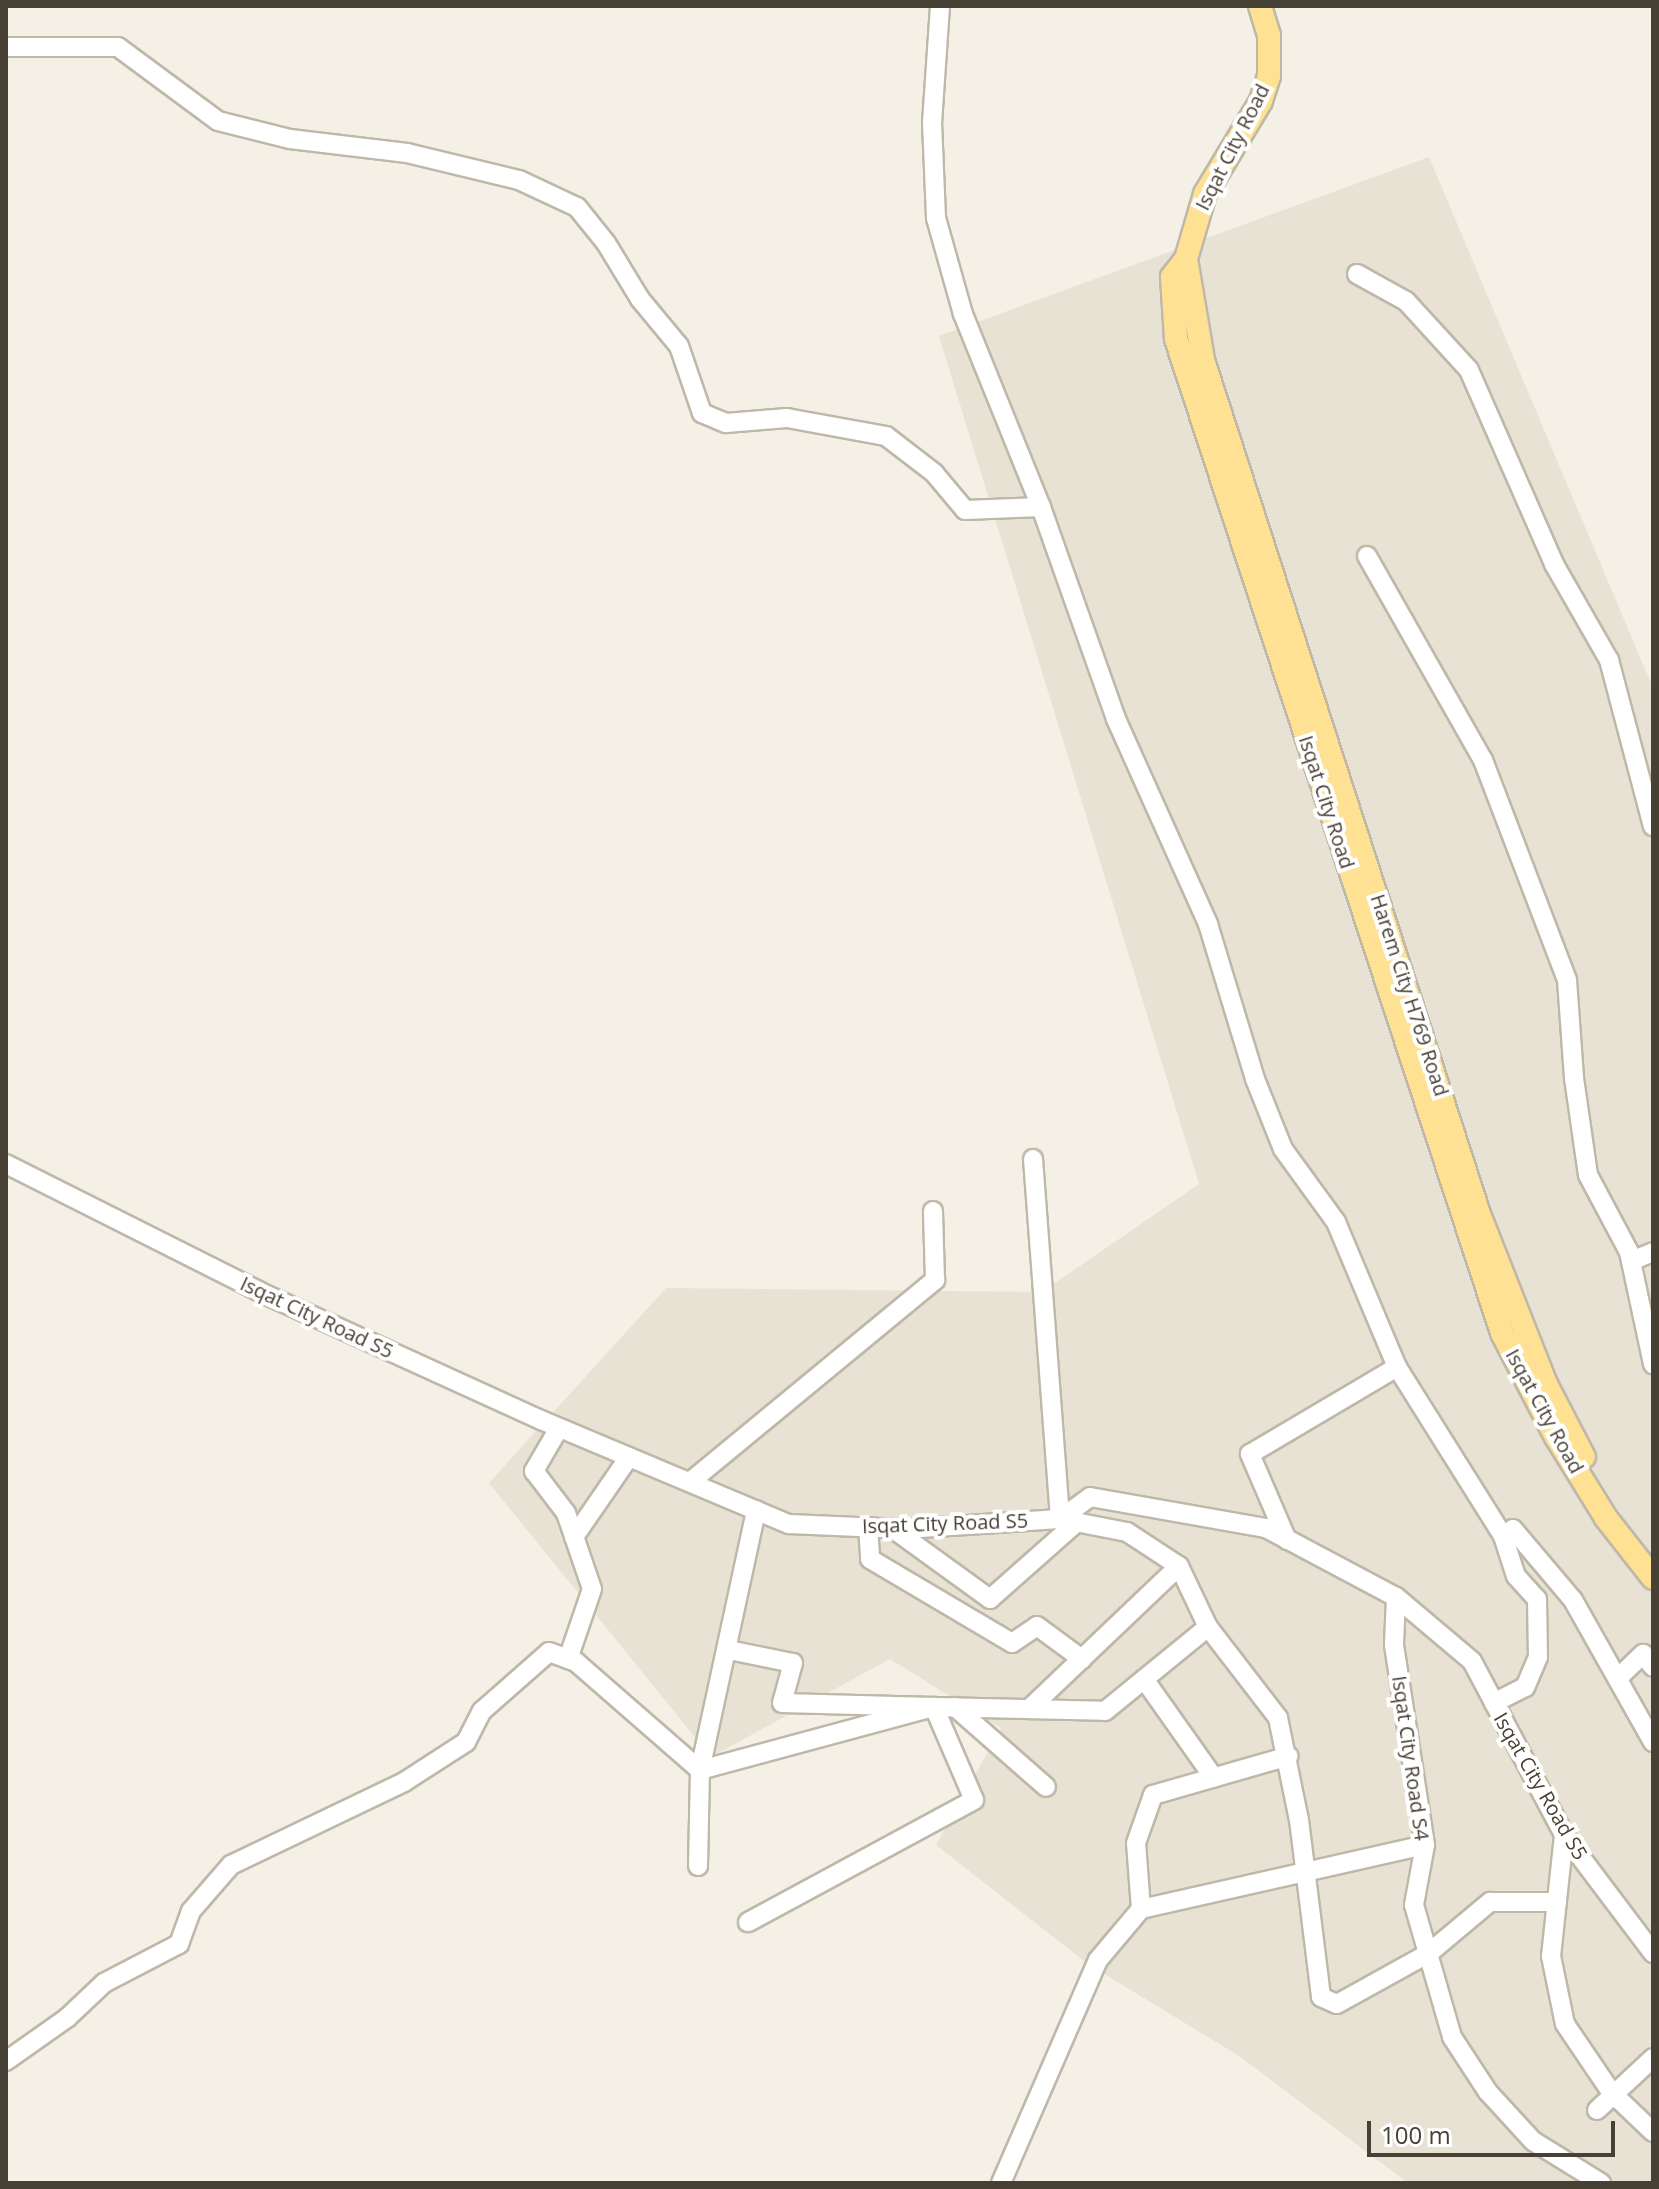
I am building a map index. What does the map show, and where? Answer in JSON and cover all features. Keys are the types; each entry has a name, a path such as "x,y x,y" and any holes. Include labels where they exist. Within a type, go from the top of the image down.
{"main road":[{"name":"Isqat City Road","path":"1260,6 1271,49 1265,89 1205,194 1186,259 1175,270 1171,284 1176,339 1502,1333 1565,1451 1653,1578"},
{"name":"Harem City H769 Road","path":"1186,259 1203,360 1479,1214 1546,1384 1611,1507 1653,1570"}],"street":[{"path":"940,6 932,122 936,218 963,314 1041,507 1116,719 1208,924 1255,1079 1283,1149 1336,1222 1397,1367 1503,1536 1516,1576 1537,1599 1538,1657 1525,1687 1494,1703"},
{"path":"6,47 118,47 218,121 290,139 407,153 519,180 577,207 606,243 640,299 679,346 702,413 726,423 787,418 886,436 934,473 965,510 1041,507"},
{"path":"1357,274 1406,301 1469,370 1554,564 1609,660 1653,826"},
{"path":"1367,556 1483,760 1510,827 1541,921 1567,980 1574,1078 1588,1175 1631,1261 1653,1364"},
{"path":"1033,1159 1068,1521"},
{"name":"Isqat City Road S5","path":"6,1164 260,1292 559,1428 789,1524 892,1528 1068,1521 1090,1497 1266,1528 1396,1597 1472,1661 1564,1835 1650,1944"},
{"path":"690,1482 935,1280 933,1211"},
{"path":"1631,1261 1653,1252"},
{"path":"1287,1540 1250,1454 1397,1367"},
{"path":"559,1428 534,1471 566,1513 592,1589 568,1659"},
{"path":"574,1537 629,1457"},
{"path":"698,1866 700,1770 729,1650 756,1510"},
{"path":"892,1528 990,1599 1068,1521"},
{"path":"1068,1521 1127,1532 1179,1566 1208,1627 1278,1718 1289,1756 1314,1964 1321,1997 1328,2004 1429,1953 1490,1902 1557,1902"},
{"path":"868,1527 870,1559 1012,1643 1037,1626 1082,1659"},
{"path":"1503,1536 1513,1529 1573,1600 1653,1742"},
{"path":"1029,1709 1179,1566"},
{"name":"Isqat City Road S4","path":"1396,1597 1394,1645 1425,1845 1414,1905 1452,2037 1488,2092 1533,2141 1601,2183"},
{"path":"729,1650 793,1663 782,1703 1105,1711 1208,1627"},
{"path":"6,2061 67,2018 104,1983 179,1944 191,1911 231,1865 404,1782 466,1742 482,1711 549,1652 568,1659 700,1770"},
{"path":"1618,1678 1643,1654 1653,1667"},
{"path":"1144,1679 1214,1778"},
{"path":"700,1770 934,1707"},
{"path":"748,1922 974,1800 934,1707"},
{"path":"955,1707 1046,1787"},
{"path":"1141,1909 1136,1843 1153,1795 1289,1756"},
{"path":"1564,1835 1551,1956 1565,2024 1611,2092 1653,2132"},
{"path":"1001,2183 1098,1960 1141,1909 1304,1876 1425,1845"},
{"path":"1597,2110 1611,2092 1653,2058"}],"shaded area":[{"path":"1429,157 1653,688 1653,2183 1408,2183 1239,2056 1088,1964 936,1845 1001,1728 890,1659 711,1757 489,1483 666,1288 1042,1292 1199,1184 939,336"}]}
